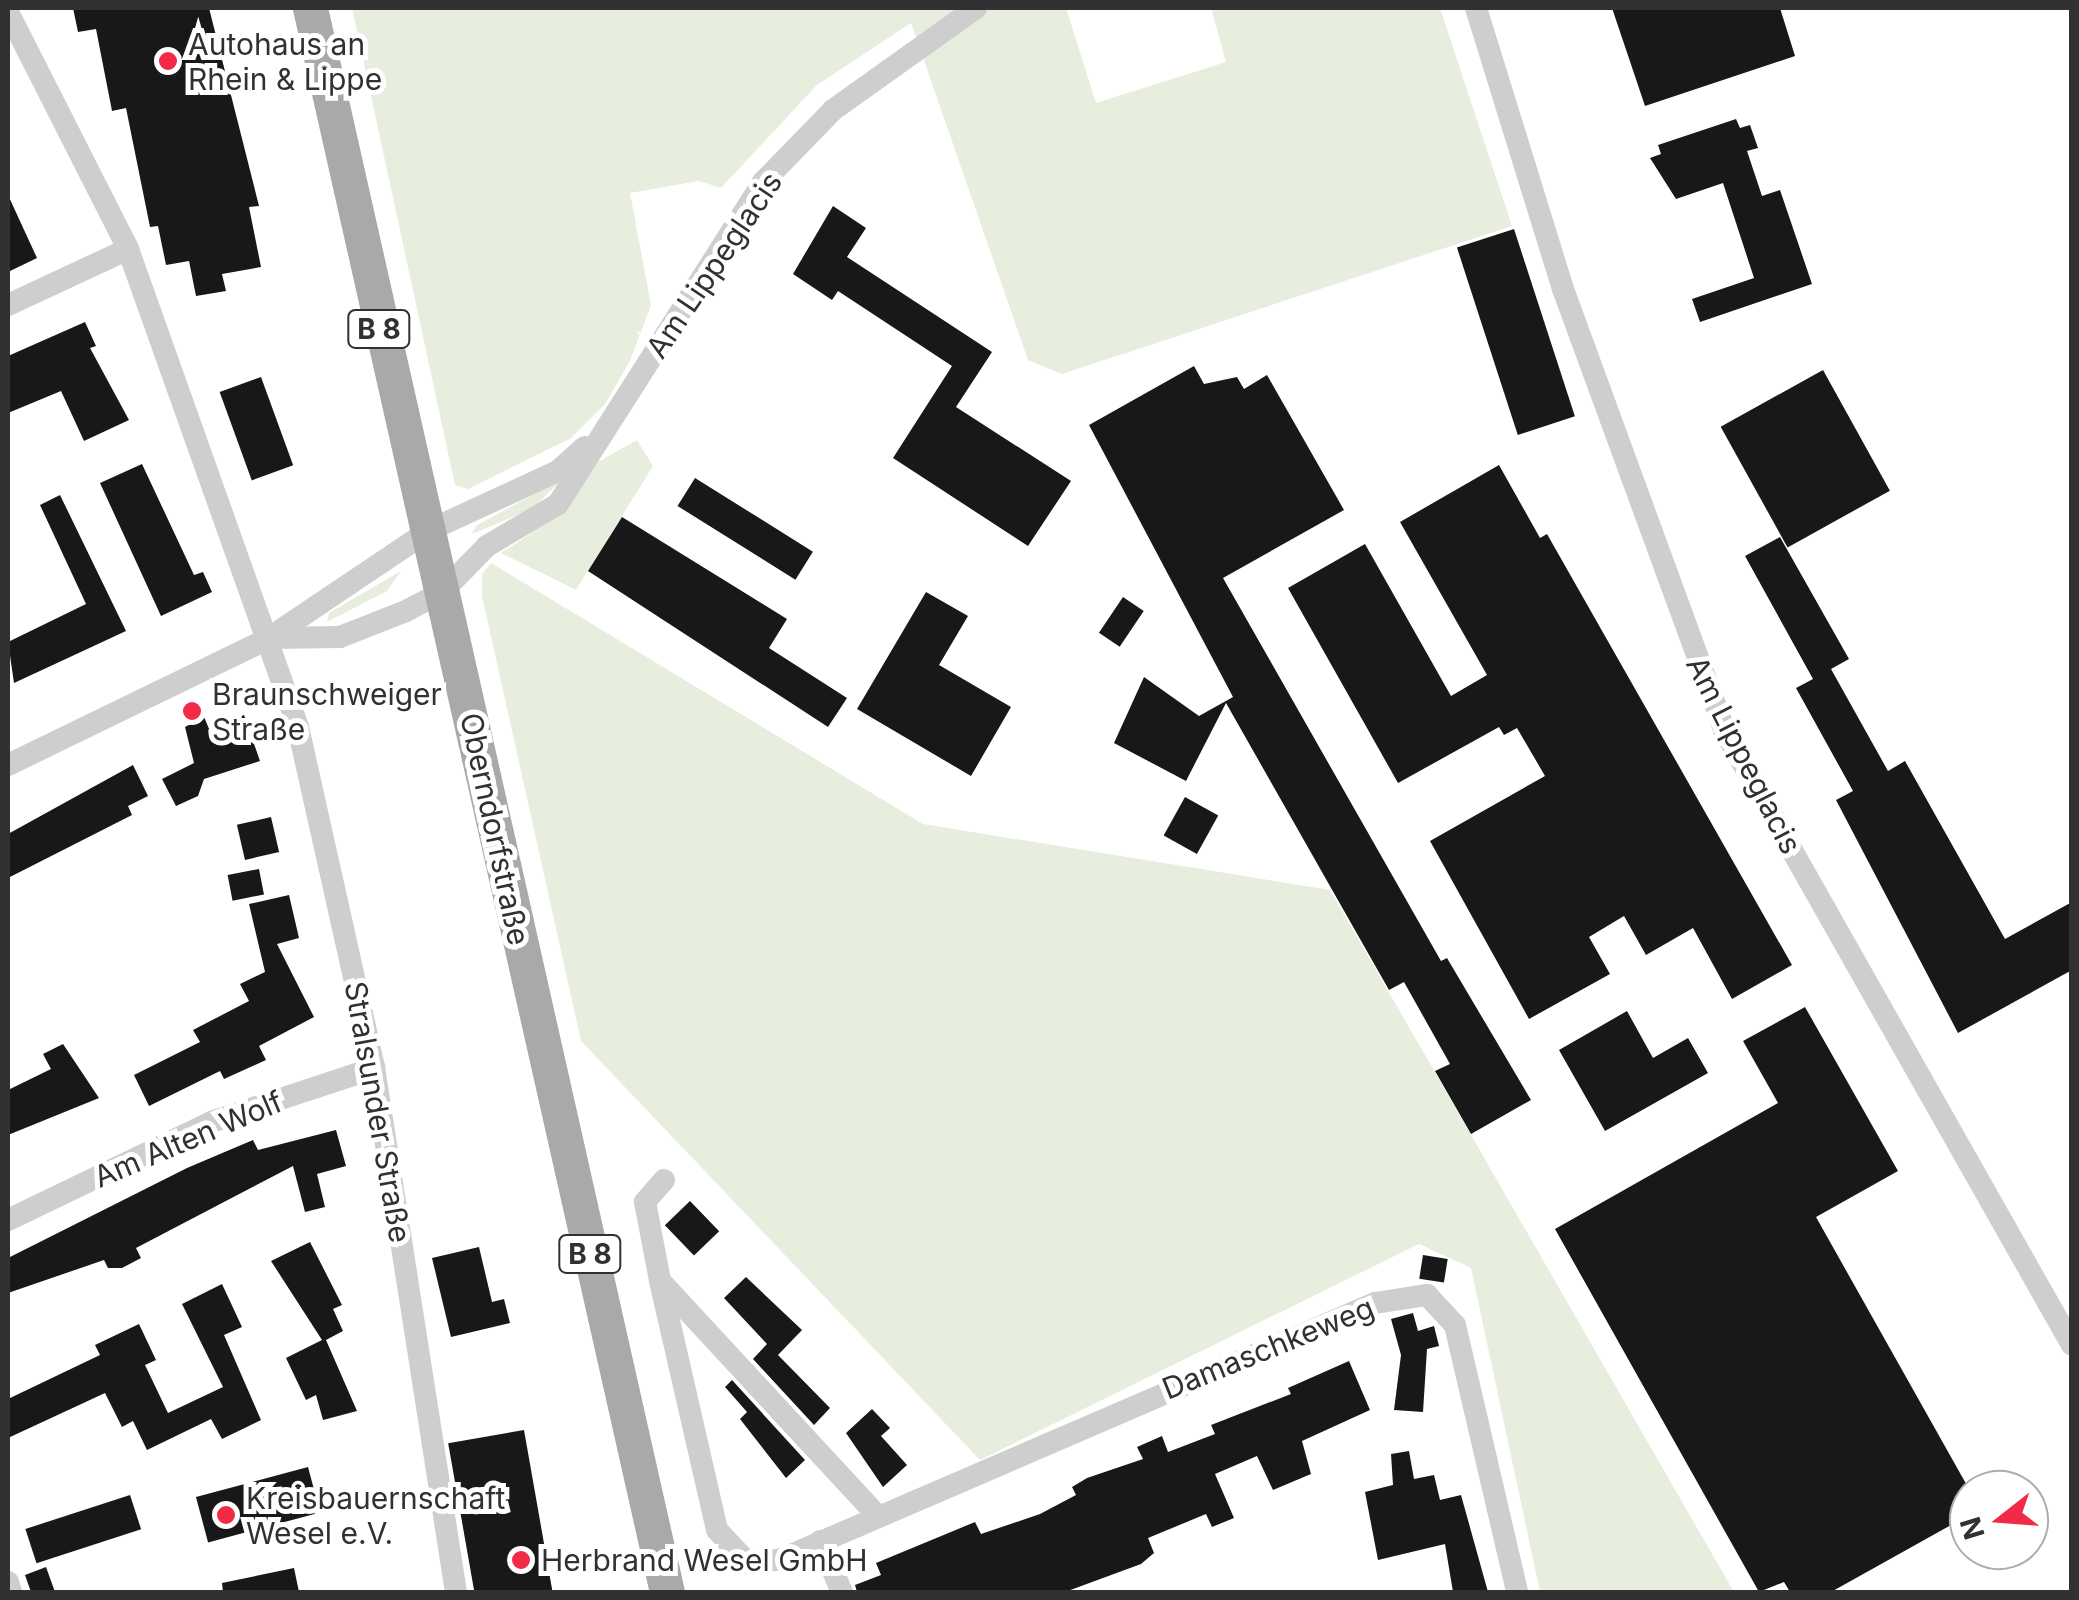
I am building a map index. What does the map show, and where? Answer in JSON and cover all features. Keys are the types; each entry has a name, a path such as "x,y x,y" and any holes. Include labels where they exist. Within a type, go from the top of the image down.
{"main road":[{"name":"Oberndorfstraße","path":"310,8 443,525 442,592 667,1592"}],"street":[{"name":"Am Lippeglacis","path":"442,592 487,546 558,504 763,182 833,110 976,8"},
{"name":"Am Lippeglacis","path":"1476,8 1563,289 1725,732 2072,1346"},
{"path":"8,12 128,249 269,638 340,637 442,592"},
{"path":"8,304 128,249"},
{"name":"Am Lippeglacis","path":"8,764 269,638 443,525 558,470 608,427"},
{"name":"Stralsunder Straße","path":"269,638 298,727 374,1068 456,1592"},
{"name":"Am Alten Wolf","path":"8,1220 214,1121 374,1068"},
{"name":"Damaschkeweg","path":"664,1180 645,1202 660,1280 717,1530 748,1563 820,1541 1375,1303 1426,1295 1443,1304 1455,1325 1516,1592"},
{"path":"660,1280 877,1516"},
{"path":"820,1541 842,1592"},
{"path":"8,1582 11,1592"}],"green space":[{"path":"352,8 1066,8 1096,103 1226,62 1211,8 1440,8 1512,226 1062,374 1028,360 911,23 817,85 721,188 699,181 630,193 651,305 630,361 605,404 571,438 468,489 455,485"},
{"path":"637,440 653,466 576,590 501,553 565,511 598,462"},
{"path":"564,478 532,509 472,534 477,525"},
{"path":"491,563 923,824 1330,890 1734,1592 1540,1592 1471,1268 1419,1244 980,1460 581,1041 482,596 482,574"},
{"path":"401,571 387,591 327,622 329,613"}],"building":[{"path":"73,8 209,8 259,206 249,207 261,267 222,274 226,291 196,296 189,261 166,265 158,226 150,227 126,108 112,111 96,29 78,32"},
{"path":"1612,8 1780,8 1795,56 1645,106"},
{"path":"1736,119 1740,128 1750,125 1758,148 1747,151 1762,196 1780,190 1812,284 1700,322 1692,299 1754,278 1723,183 1676,199 1650,158 1661,154 1658,145"},
{"path":"8,195 37,258 8,272"},
{"path":"833,206 866,228 847,257 992,352 956,407 1071,481 1028,546 893,458 952,366 838,291 832,300 793,274"},
{"path":"1514,229 1575,416 1518,435 1457,248"},
{"path":"85,322 96,346 90,348 129,420 84,441 61,391 8,413 8,356"},
{"path":"1194,366 1204,384 1237,377 1244,389 1267,375 1344,510 1223,578 1441,961 1447,958 1531,1100 1471,1134 1435,1071 1450,1064 1404,982 1389,990 1226,703 1186,781 1114,743 1144,677 1199,716 1233,697 1089,425"},
{"path":"1823,370 1890,491 1788,547 1721,427"},
{"path":"261,377 293,465 252,480 220,392"},
{"path":"142,464 194,575 203,572 212,592 161,616 100,483"},
{"path":"1499,465 1540,538 1547,534 1792,965 1732,999 1693,928 1646,955 1624,916 1589,937 1610,974 1529,1019 1430,841 1545,776 1517,728 1504,735 1499,727 1398,783 1288,588 1365,544 1451,696 1487,675 1400,522"},
{"path":"695,478 813,552 795,580 678,506"},
{"path":"60,495 126,631 14,683 8,642 86,604 40,505"},
{"path":"622,517 787,619 769,648 847,698 828,727 588,571"},
{"path":"1780,537 1849,659 1831,669 1888,771 1905,761 2005,939 2072,902 2072,970 1958,1033 1836,800 1853,791 1796,688 1813,679 1745,556"},
{"path":"926,592 968,616 939,665 1011,707 971,776 857,709"},
{"path":"1123,597 1144,611 1120,647 1099,633"},
{"path":"244,715 260,761 204,779 198,796 176,806 162,779 194,763 185,727 204,717 210,731"},
{"path":"133,765 148,796 128,806 132,815 8,878 8,834"},
{"path":"1185,797 1218,815 1197,854 1164,835"},
{"path":"271,817 279,852 245,860 237,825"},
{"path":"259,869 264,895 233,901 228,875"},
{"path":"289,895 299,938 277,944 314,1017 259,1046 266,1060 224,1079 220,1071 149,1106 134,1075 200,1042 193,1030 249,1001 240,984 265,972 249,904"},
{"path":"1805,1007 1898,1171 1816,1217 1958,1470 1949,1470 1949,1526 1831,1592 1790,1592 1784,1582 1759,1592 1555,1229 1778,1103 1743,1041"},
{"path":"1627,1011 1653,1058 1688,1038 1708,1073 1605,1131 1559,1050"},
{"path":"63,1044 99,1098 8,1135 8,1090 51,1069 43,1054"},
{"path":"336,1130 346,1166 317,1174 325,1207 305,1212 293,1166 136,1248 141,1258 122,1268 108,1268 104,1260 8,1293 8,1258 187,1168 253,1140 258,1150"},
{"path":"690,1201 719,1231 694,1256 665,1225"},
{"path":"310,1242 342,1305 333,1309 343,1331 326,1340 357,1411 323,1420 316,1395 306,1400 286,1358 322,1340 271,1261"},
{"path":"479,1247 492,1302 504,1299 510,1323 451,1337 432,1258"},
{"path":"1423,1255 1448,1259 1444,1283 1419,1279"},
{"path":"746,1277 802,1330 778,1355 830,1408 814,1425 753,1359 767,1344 724,1298"},
{"path":"222,1284 242,1327 224,1335 261,1420 222,1439 211,1419 147,1450 133,1421 122,1427 105,1393 8,1438 8,1399 100,1355 95,1345 139,1324 156,1360 145,1365 168,1413 223,1387 182,1304"},
{"path":"1413,1313 1418,1331 1434,1326 1439,1346 1427,1349 1423,1412 1394,1410 1401,1355 1391,1319"},
{"path":"1349,1361 1370,1410 1302,1441 1311,1474 1273,1490 1257,1456 1215,1474 1234,1518 1212,1527 1206,1514 1148,1538 1154,1553 1141,1564 1065,1592 857,1592 855,1585 881,1575 876,1563 975,1522 981,1534 1040,1514 1076,1495 1072,1487 1087,1478 1143,1459 1137,1447 1162,1436 1168,1452 1215,1434 1211,1425 1291,1394 1288,1388"},
{"path":"732,1380 805,1460 786,1478 740,1419 747,1412 725,1387"},
{"path":"872,1409 890,1428 881,1436 907,1465 883,1487 846,1433"},
{"path":"524,1430 553,1592 474,1592 448,1443"},
{"path":"1409,1451 1414,1479 1434,1475 1440,1500 1461,1495 1488,1592 1453,1592 1445,1544 1378,1560 1365,1492 1393,1485 1391,1454"},
{"path":"308,1467 320,1512 208,1542 196,1497"},
{"path":"130,1495 141,1529 37,1563 25,1529"},
{"path":"46,1567 55,1592 31,1592 25,1575"},
{"path":"294,1568 299,1592 223,1592 222,1583"}],"place":[{"name":"Autohaus an Rhein & Lippe","path":"168,61"},
{"name":"Braunschweiger Straße","path":"192,711"},
{"name":"Kreisbauernschaft Wesel e.V.","path":"226,1515"},
{"name":"Herbrand Wesel GmbH","path":"521,1560"}]}
